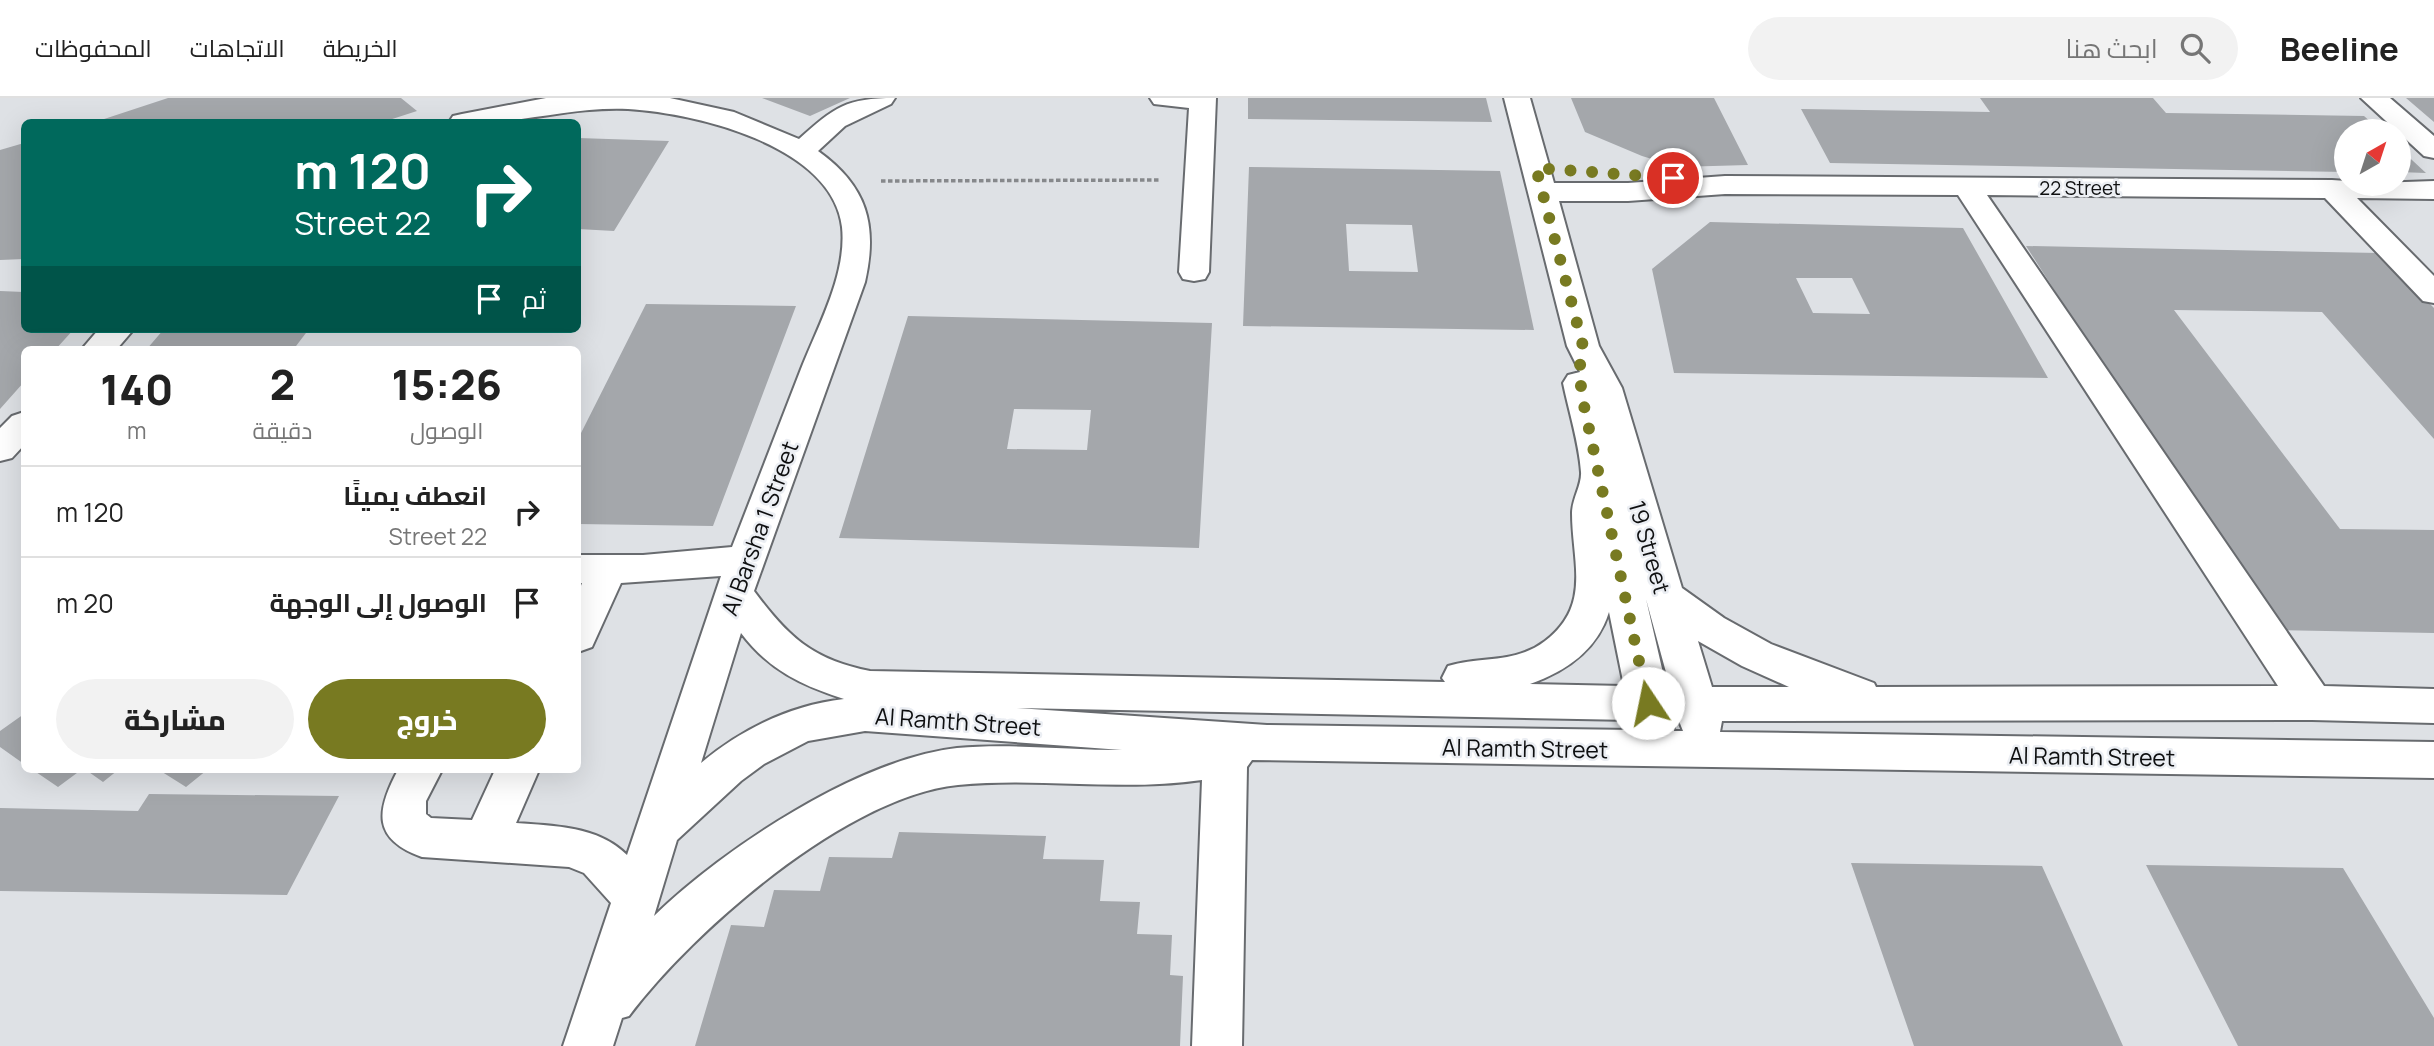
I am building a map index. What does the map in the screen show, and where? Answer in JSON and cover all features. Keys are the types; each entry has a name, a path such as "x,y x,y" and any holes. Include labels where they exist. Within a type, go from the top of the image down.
{"street":[{"path":"801,152 836,120 882,98"},
{"path":"1163,98 1203,99 1194,272"},
{"name":"19 Street","path":"1517,98 1583,346 1605,388 1710,751"},
{"path":"2374,98 2434,150"},
{"name":"Al Barsha 1 Street","path":"476,119 551,103 675,102 760,131 801,152 836,181 855,217 856,259 741,576 634,895 592,1032"},
{"name":"22 Street","path":"1539,180 1628,192 1725,185 2332,189"},
{"path":"1967,187 2312,704"},
{"name":"22 Street","path":"2412,188 2434,190"},
{"path":"2332,189 2434,293"},
{"path":"101,346 114,333"},
{"name":"19 Street","path":"1583,346 1580,386 1659,751"},
{"path":"0,449 21,427"},
{"path":"1294,697 1332,686 1374,680 1487,679 1516,674 1541,665 1563,651 1580,632 1591,611 1597,589 1597,563 1589,511 1599,477"},
{"path":"581,623 593,569 678,567 741,576"},
{"name":"Al Ramth Street","path":"741,576 767,638 791,660 826,678 893,690 1696,704 2434,706"},
{"path":"1664,595 1703,627 1751,655 1782,669 1891,706"},
{"name":"Al Ramth Street","path":"655,832 736,758 759,742 805,722 844,715 1234,753 1710,751 2434,760"},
{"path":"592,1032 657,944 724,883 843,807 894,782 950,768 977,765 1128,767 1234,753"},
{"path":"1201,1046 1234,753"},
{"path":"1217,1046 1234,753"},
{"path":"418,773 404,801 404,823 422,838 555,845 579,850 600,859 634,895"},
{"path":"486,841 516,773"}],"path":[{"path":"836,181 1199,180"}],"building":[{"path":"168,98 401,98 417,111 392,119 104,119"},
{"path":"762,98 850,98 810,116"},
{"path":"1248,98 1486,98 1492,122 1248,119"},
{"path":"1571,98 1714,98 1748,165 1678,167 1642,156 1585,132"},
{"path":"1980,98 2153,98 2166,113 2364,116 2367,119 2334,119 2334,172 1830,163 1801,109 1990,112"},
{"path":"2406,98 2434,98 2434,122"},
{"path":"581,138 669,141 614,231 581,229"},
{"path":"21,144 21,259 0,260 0,150"},
{"path":"2412,160 2426,173 2412,172"},
{"path":"1249,167 1500,171 1534,330 1243,326","holes":["1346,224 1412,225 1418,272 1349,271"]},
{"path":"1710,222 1963,228 2048,378 1674,373 1652,269","holes":["1796,278 1852,278 1870,314 1813,313"]},
{"path":"2026,246 2379,253 2434,308 2434,439 2322,312 2174,310 2340,529 2434,530 2434,633 2273,630"},
{"path":"0,291 21,292 21,333 70,333 59,346 21,346 21,385 0,409"},
{"path":"646,304 796,306 713,526 581,524 581,433"},
{"path":"908,316 1212,323 1199,548 839,538","holes":["1014,409 1091,410 1087,450 1007,449"]},
{"path":"161,333 306,333 296,346 149,346"},
{"path":"21,716 21,762 0,747 0,731"},
{"path":"37,773 77,773 58,787"},
{"path":"90,773 114,773 103,782"},
{"path":"164,773 203,773 186,787"},
{"path":"149,794 339,796 287,895 0,891 0,808 138,811"},
{"path":"899,832 1046,836 1043,859 1104,860 1100,901 1140,902 1137,934 1172,935 1170,975 1183,976 1180,1046 695,1046 731,925 764,927 774,890 820,891 829,857 892,858"},
{"path":"1851,863 2042,866 2123,1046 1914,1046"},
{"path":"2146,865 2343,868 2434,1018 2434,1046 2238,1046"}],"route":[{"path":"1648,703 1580,386 1583,346 1536,168 1673,178"}]}
